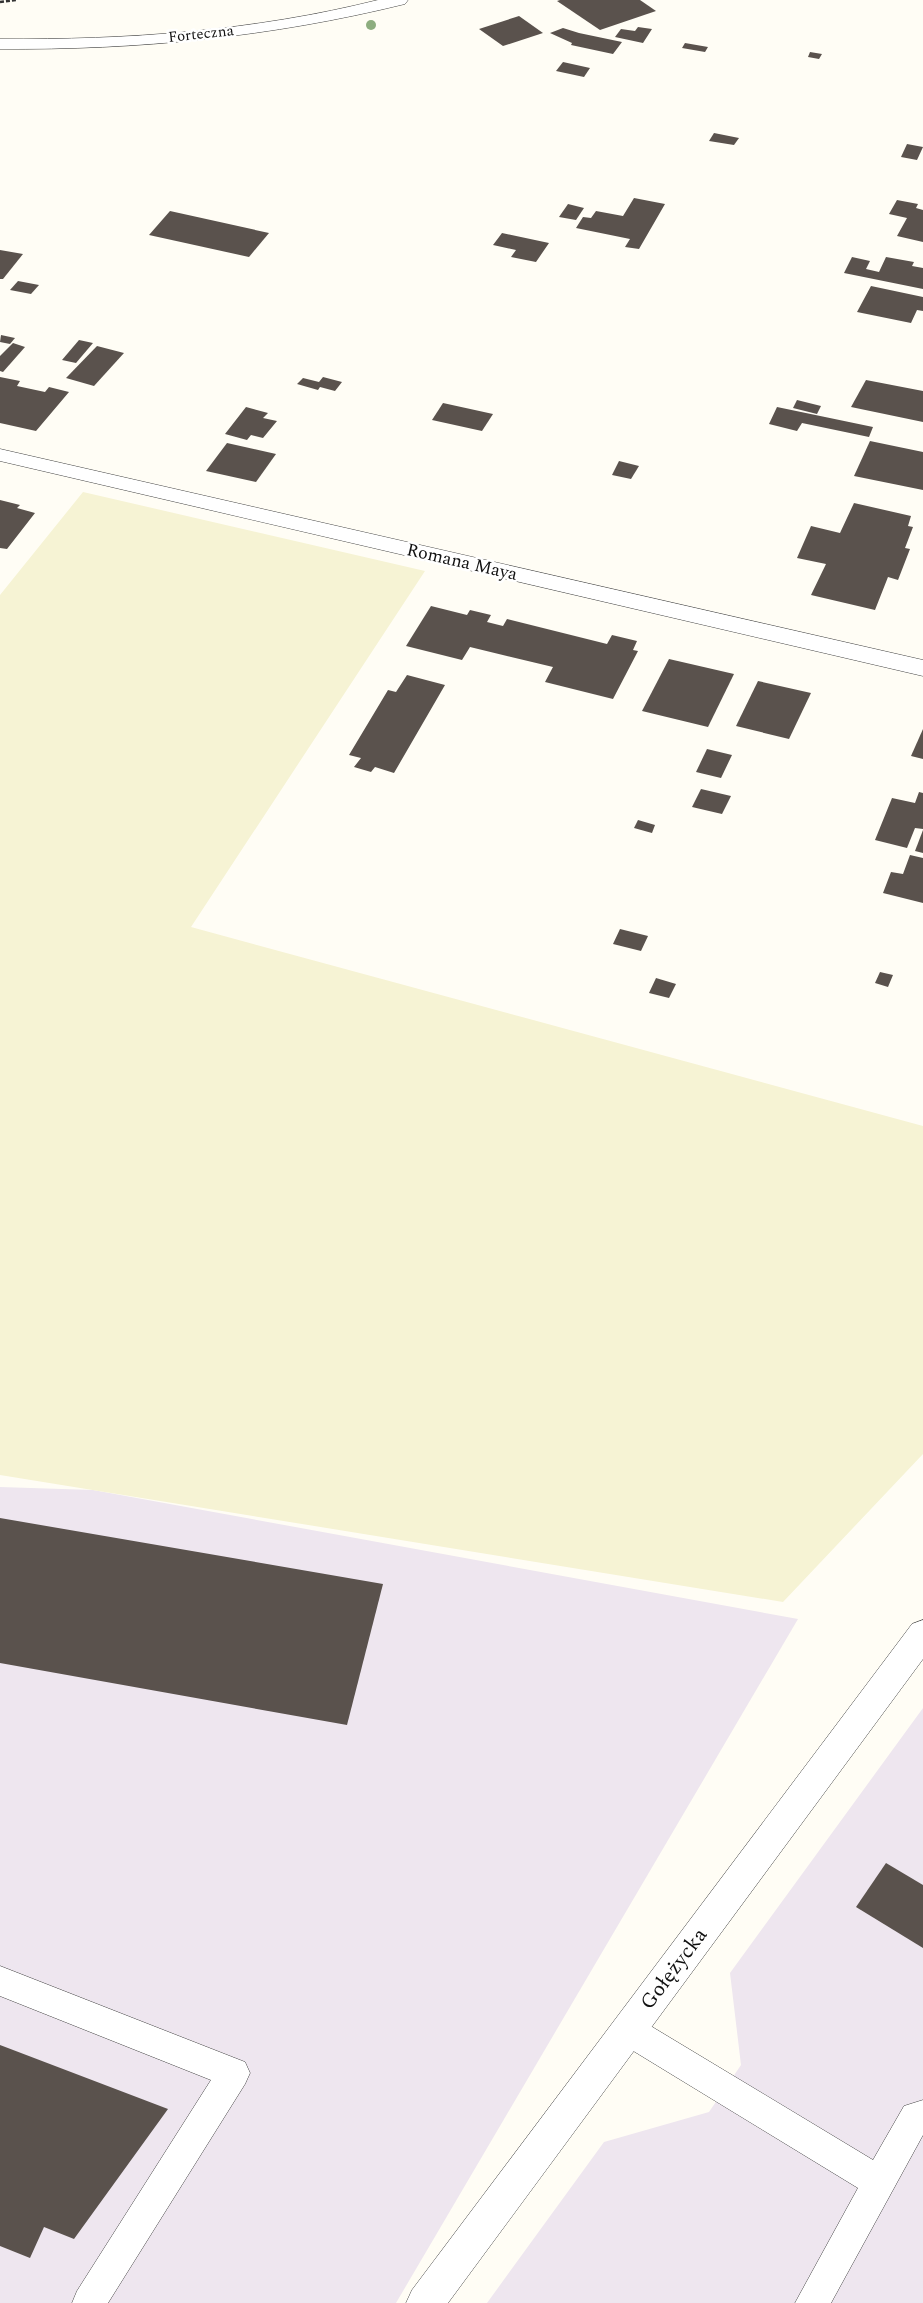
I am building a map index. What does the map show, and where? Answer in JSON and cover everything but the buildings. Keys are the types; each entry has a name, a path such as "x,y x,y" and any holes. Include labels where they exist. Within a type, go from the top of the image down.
{"street":[{"name":"Forteczna","path":"0,44 111,43 185,37 308,19 399,0"},
{"name":"Romana Maya","path":"0,455 923,668"},
{"name":"Gołężycka","path":"424,2303 923,1634"}],"lane":[{"path":"0,1981 234,2073 89,2303"},
{"path":"628,2030 879,2182"},
{"path":"812,2303 915,2117 923,2116"}],"path":[{"path":"0,2 17,0"}],"shaded area":[{"path":"83,492 425,571 191,927 923,1126 923,1454 783,1602 0,1475 0,595"},
{"path":"0,1487 93,1490 798,1619 396,2303 0,2303"},
{"path":"923,1708 923,2303 487,2303 604,2142 709,2112 741,2065 730,1973"}]}
